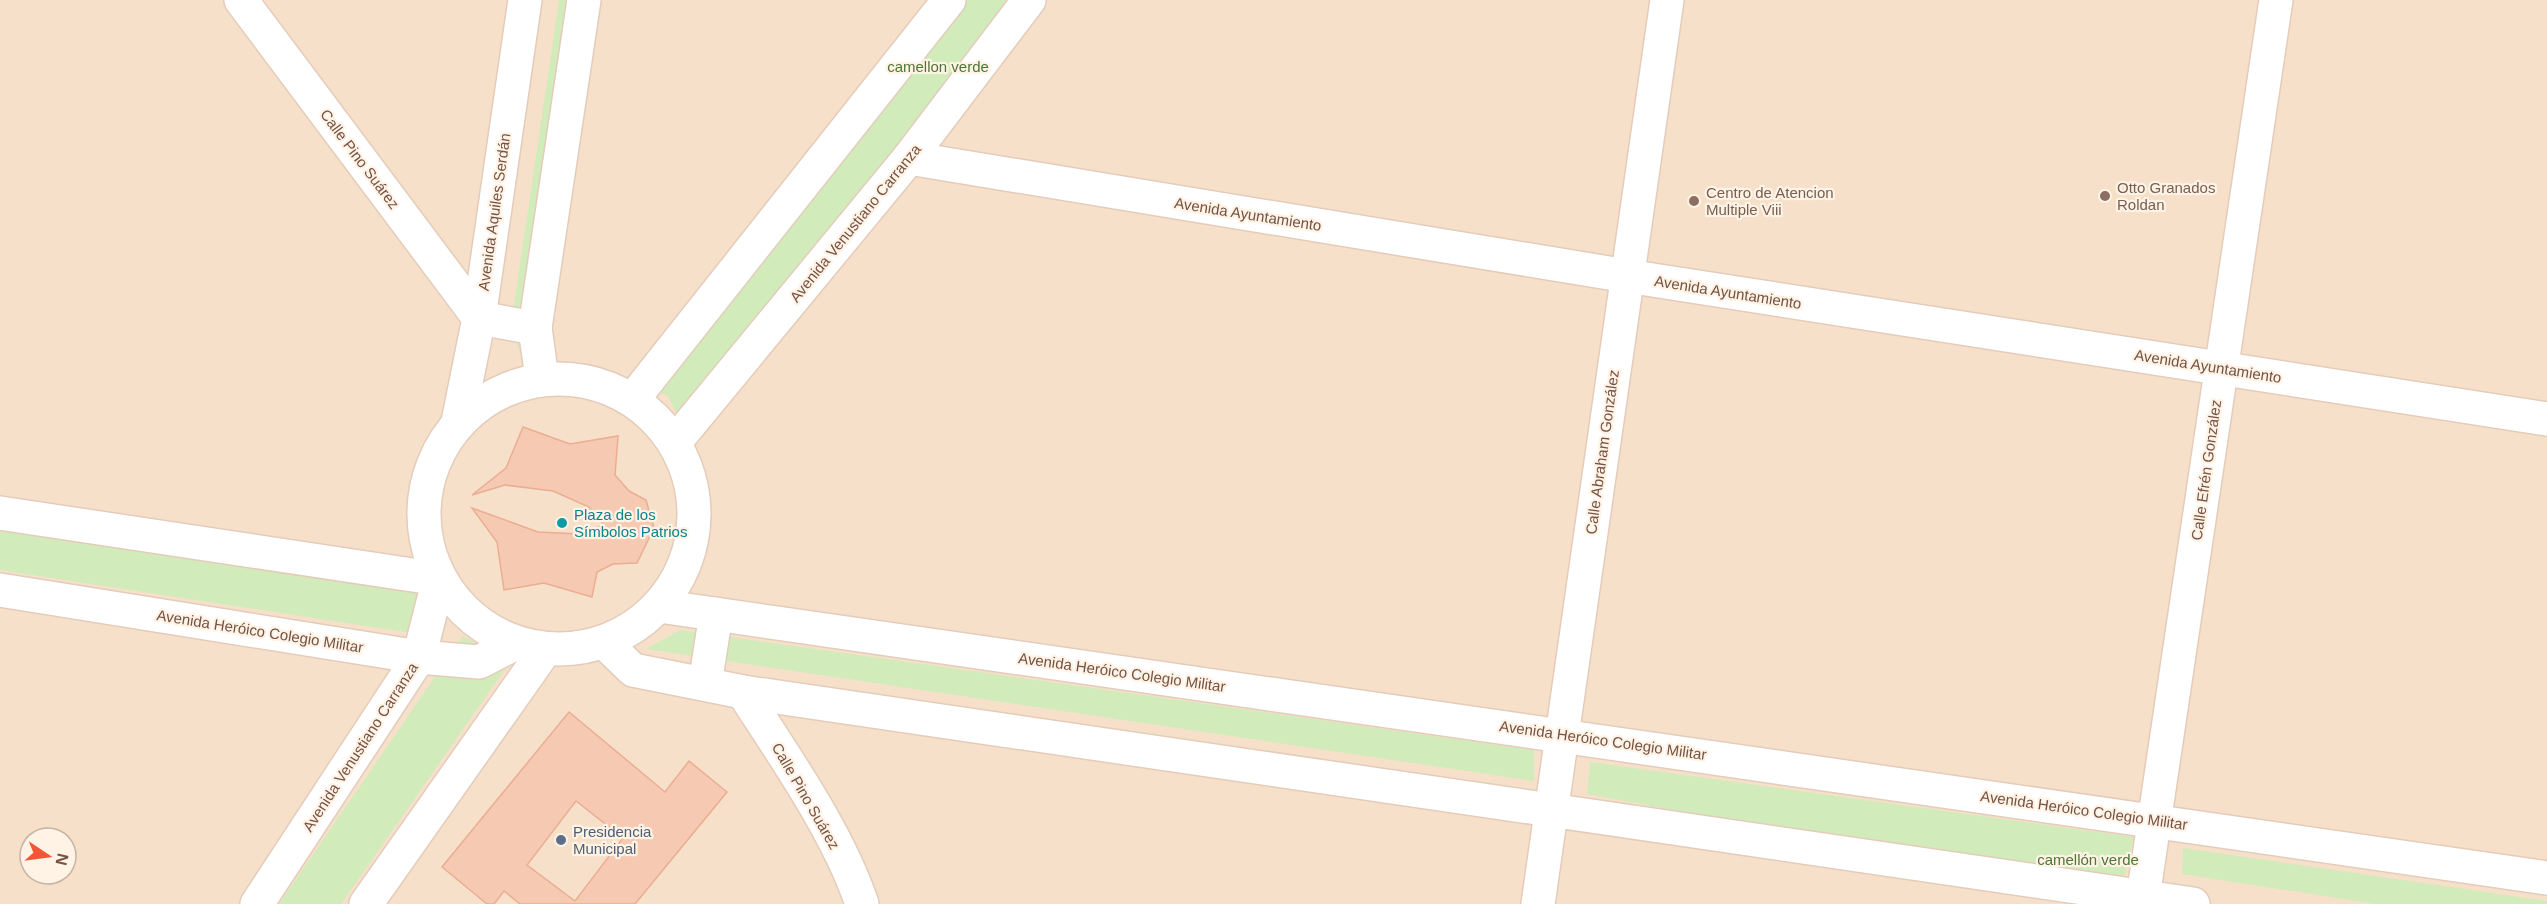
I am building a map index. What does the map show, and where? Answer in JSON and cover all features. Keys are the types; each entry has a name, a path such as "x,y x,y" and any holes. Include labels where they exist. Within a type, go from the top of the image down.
{"street":[{"name":"Calle Pino Suárez","path":"241,0 479,318"},
{"name":"Avenida Aquiles Serdán","path":"458,422 479,318 525,0"},
{"path":"542,378 535,328 584,0"},
{"path":"633,399 949,0"},
{"name":"Avenida Venustiano Carranza","path":"675,442 909,158 1029,0"},
{"name":"Calle Abraham González","path":"1538,904 1667,0"},
{"name":"Calle Efrén González","path":"2142,900 2276,0"},
{"name":"Avenida Ayuntamiento","path":"909,158 1628,276 2547,419"},
{"path":"479,318 535,328"},
{"path":"542,378 574,378 605,385 633,399 657,418 675,442 691,482 694,526 683,569 659,606 634,627 604,642 575,649 531,646 485,628 459,607 439,579 427,548 423,514 427,481 439,450 458,422 482,401 511,386 542,378"},
{"path":"0,513 439,579"},
{"name":"Avenida Venustiano Carranza","path":"256,904 419,657 439,579"},
{"name":"Avenida Heróico Colegio Militar","path":"0,590 419,657 479,662 531,646"},
{"name":"Avenida Heróico Colegio Militar","path":"659,606 1562,734 2547,878"},
{"path":"705,684 716,614"},
{"path":"604,642 633,670 743,692 1551,810 2142,900 2193,904"},
{"path":"366,904 531,646"},
{"name":"Calle Pino Suárez","path":"743,692 810,801 854,880 862,904"}],"shaded area":[{"path":"0,0 2547,0 2547,904 0,904"}],"green space":[{"path":"559,0 579,0 520,353 511,325"},
{"name":"camellon verde","path":"956,0 1024,0 684,429 668,396 649,389"},
{"path":"0,528 429,593 425,635 0,570"},
{"path":"680,630 1534,750 1534,781 646,649"},
{"path":"463,636 510,662 341,904 279,904"},
{"name":"camellón verde","path":"1590,762 2134,837 2120,893 1587,794"},
{"name":"camellón verde","path":"2183,848 2547,901 2547,904 2376,904 2182,874"}],"building":[{"path":"523,427 570,444 618,436 615,475 629,491 646,500 654,528 637,563 613,564 597,572 592,597 544,583 504,590 497,542 472,508 538,532 579,534 604,525 589,507 553,491 505,485 472,495 506,468"},
{"path":"569,712 665,792 689,761 727,792 635,904 520,904 504,891 494,904 487,904 442,867","holes":["576,801 623,838 575,901 527,865"]}],"place":[{"name":"Otto Granados Roldan","path":"2105,196"},
{"name":"Centro de Atencion Multiple Viii","path":"1694,201"},
{"name":"Plaza de los Símbolos Patrios","path":"562,523"},
{"name":"Presidencia Municipal","path":"561,840"}]}
